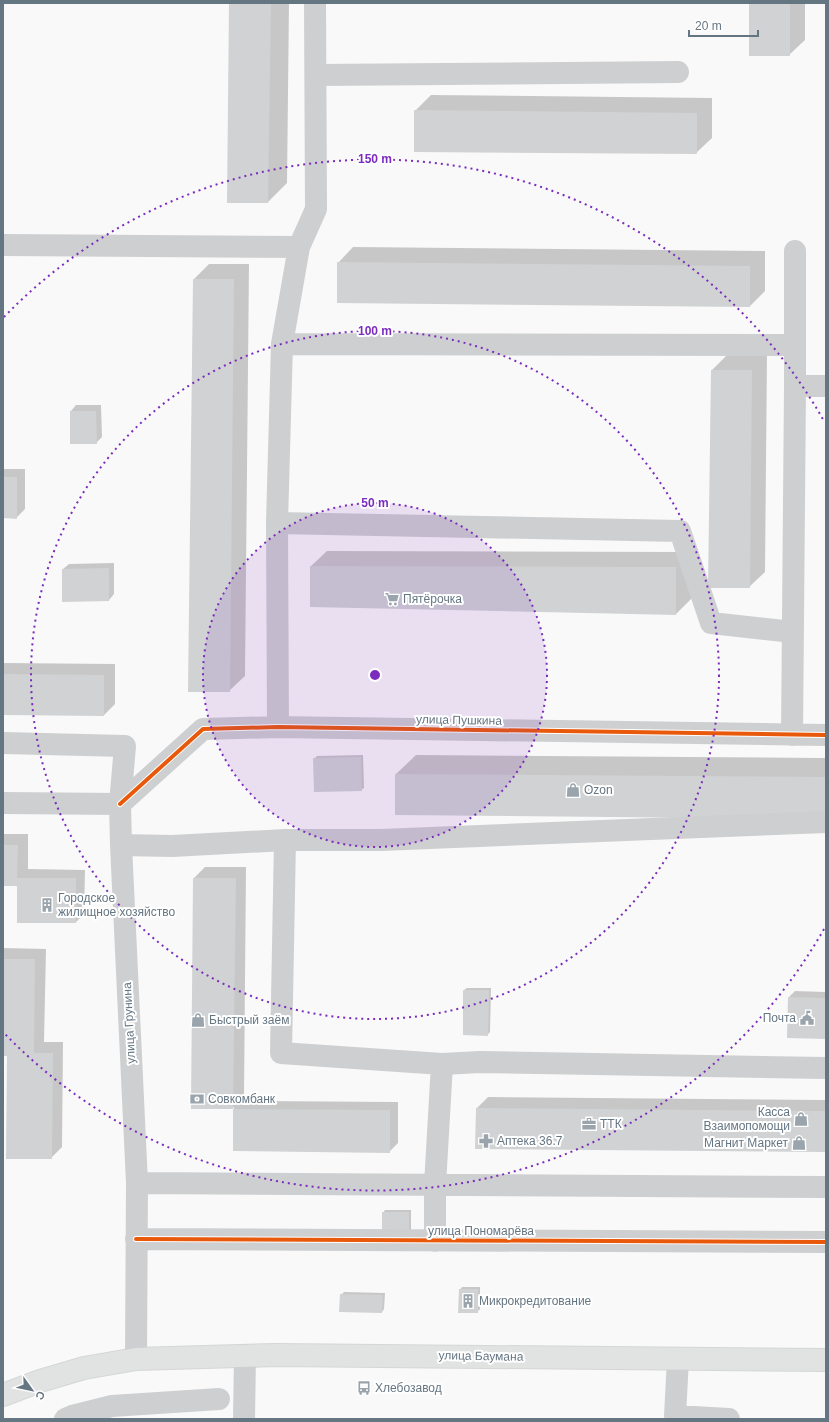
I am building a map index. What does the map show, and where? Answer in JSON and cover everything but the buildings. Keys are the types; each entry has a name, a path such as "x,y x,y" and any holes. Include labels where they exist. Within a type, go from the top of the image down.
{"main road":[{"name":"улица Баумана","path":"3,1395 40,1381 84,1368 136,1359 245,1355 826,1360"}],"street":[{"path":"278,727 277,523 282,344 299,247 316,208 315,3"},
{"path":"316,75 678,72"},
{"path":"3,245 299,247"},
{"path":"792,735 795,251"},
{"path":"282,344 795,345"},
{"path":"795,386 826,386"},
{"path":"277,523 680,531 711,623 793,632"},
{"name":"улица Пушкина","path":"120,804 203,729 278,727 826,735"},
{"name":"улица Грунина","path":"3,744 125,746 120,804 137,1183 136,1359"},
{"path":"3,803 120,804"},
{"path":"121,845 172,846 284,840 382,840 826,822"},
{"path":"284,840 281,1052 442,1064 480,1062 826,1068"},
{"path":"435,1241 435,1185 442,1064"},
{"path":"137,1183 826,1188"},
{"name":"улица Пономарёва","path":"136,1239 826,1242"},
{"path":"244,1419 245,1355"},
{"path":"678,1359 675,1416 729,1419"},
{"path":"65,1419 112,1406 219,1399"}],"cycle path":[{"path":"120,804 203,729 278,727 826,735"},
{"path":"136,1239 826,1242"}],"place":[{"name":"Пятёрочка","path":"392,599"},
{"name":"Ozon","path":"573,790"},
{"name":"Городское жилищное хозяйство","path":"47,905"},
{"name":"Почта","path":"807,1018"},
{"name":"Быстрый заём","path":"198,1020"},
{"name":"Совкомбанк","path":"197,1099"},
{"name":"Касса Взаимопомощи","path":"801,1119"},
{"name":"ТТК","path":"589,1124"},
{"name":"Аптека 36.7","path":"486,1141"},
{"name":"Магнит Маркет","path":"799,1143"},
{"name":"Микрокредитование","path":"468,1301"},
{"name":"Хлебозавод","path":"364,1388"}]}
